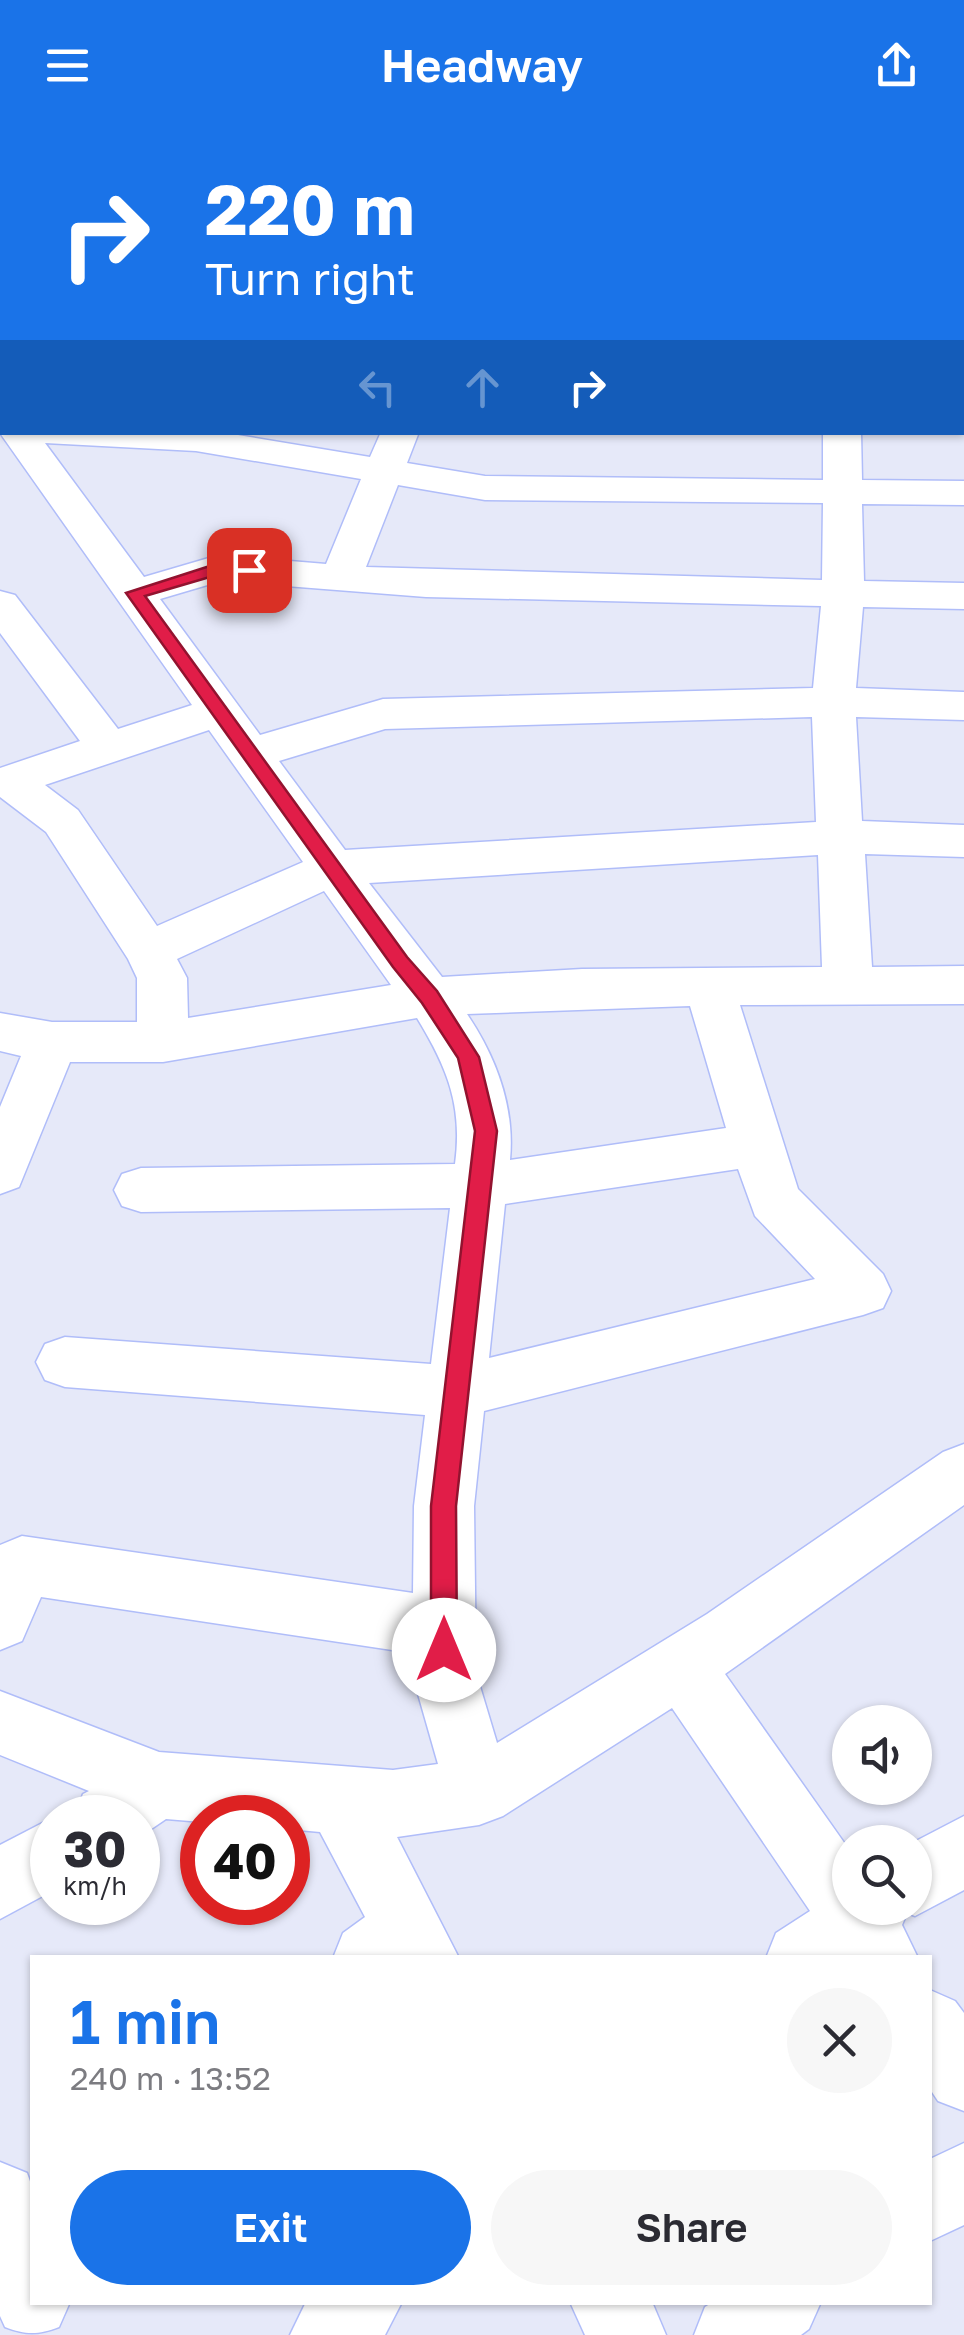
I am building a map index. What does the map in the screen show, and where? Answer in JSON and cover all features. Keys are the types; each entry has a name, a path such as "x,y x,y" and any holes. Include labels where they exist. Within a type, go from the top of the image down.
{"street":[{"path":"20,435 332,868 430,997 468,1057 486,1131 444,1506 444,1673 479,1792"},
{"path":"104,435 196,440 485,488 964,493"},
{"path":"341,577 399,435"},
{"path":"842,435 843,594 833,702 848,984"},
{"path":"134,593 219,568 426,584 964,596"},
{"path":"0,604 109,748"},
{"path":"250,754 383,714 833,702 964,706"},
{"path":"163,1042 162,978 148,951 62,821 9,782 220,711"},
{"path":"148,951 332,868 840,837 964,841"},
{"path":"65,1362 457,1392 863,1291 774,1200 709,986"},
{"path":"0,1032 52,1042 163,1042 430,997 582,988 964,986"},
{"path":"0,1172 52,1042"},
{"path":"141,1190 480,1186 755,1145"},
{"path":"160,1801 340,1800 393,1804 479,1792 681,1665 964,1472"},
{"path":"0,1620 22,1565 444,1628"},
{"path":"681,1665 872,1928 809,1955"},
{"path":"0,1723 123,1795"},
{"path":"340,1800 400,1948"},
{"path":"932,1871 964,1850"},
{"path":"0,1884 30,1866"},
{"path":"932,2029 964,2075"},
{"path":"932,2203 964,2181"},
{"path":"13,2206 30,2287"},
{"path":"34,2305 44,2335"},
{"path":"330,2335 360,2305"},
{"path":"611,2305 627,2335"},
{"path":"733,2335 778,2305"}],"route":[{"path":"249,570 219,568 134,593 400,962 430,997 468,1057 486,1131 444,1506 444,1650"}]}
